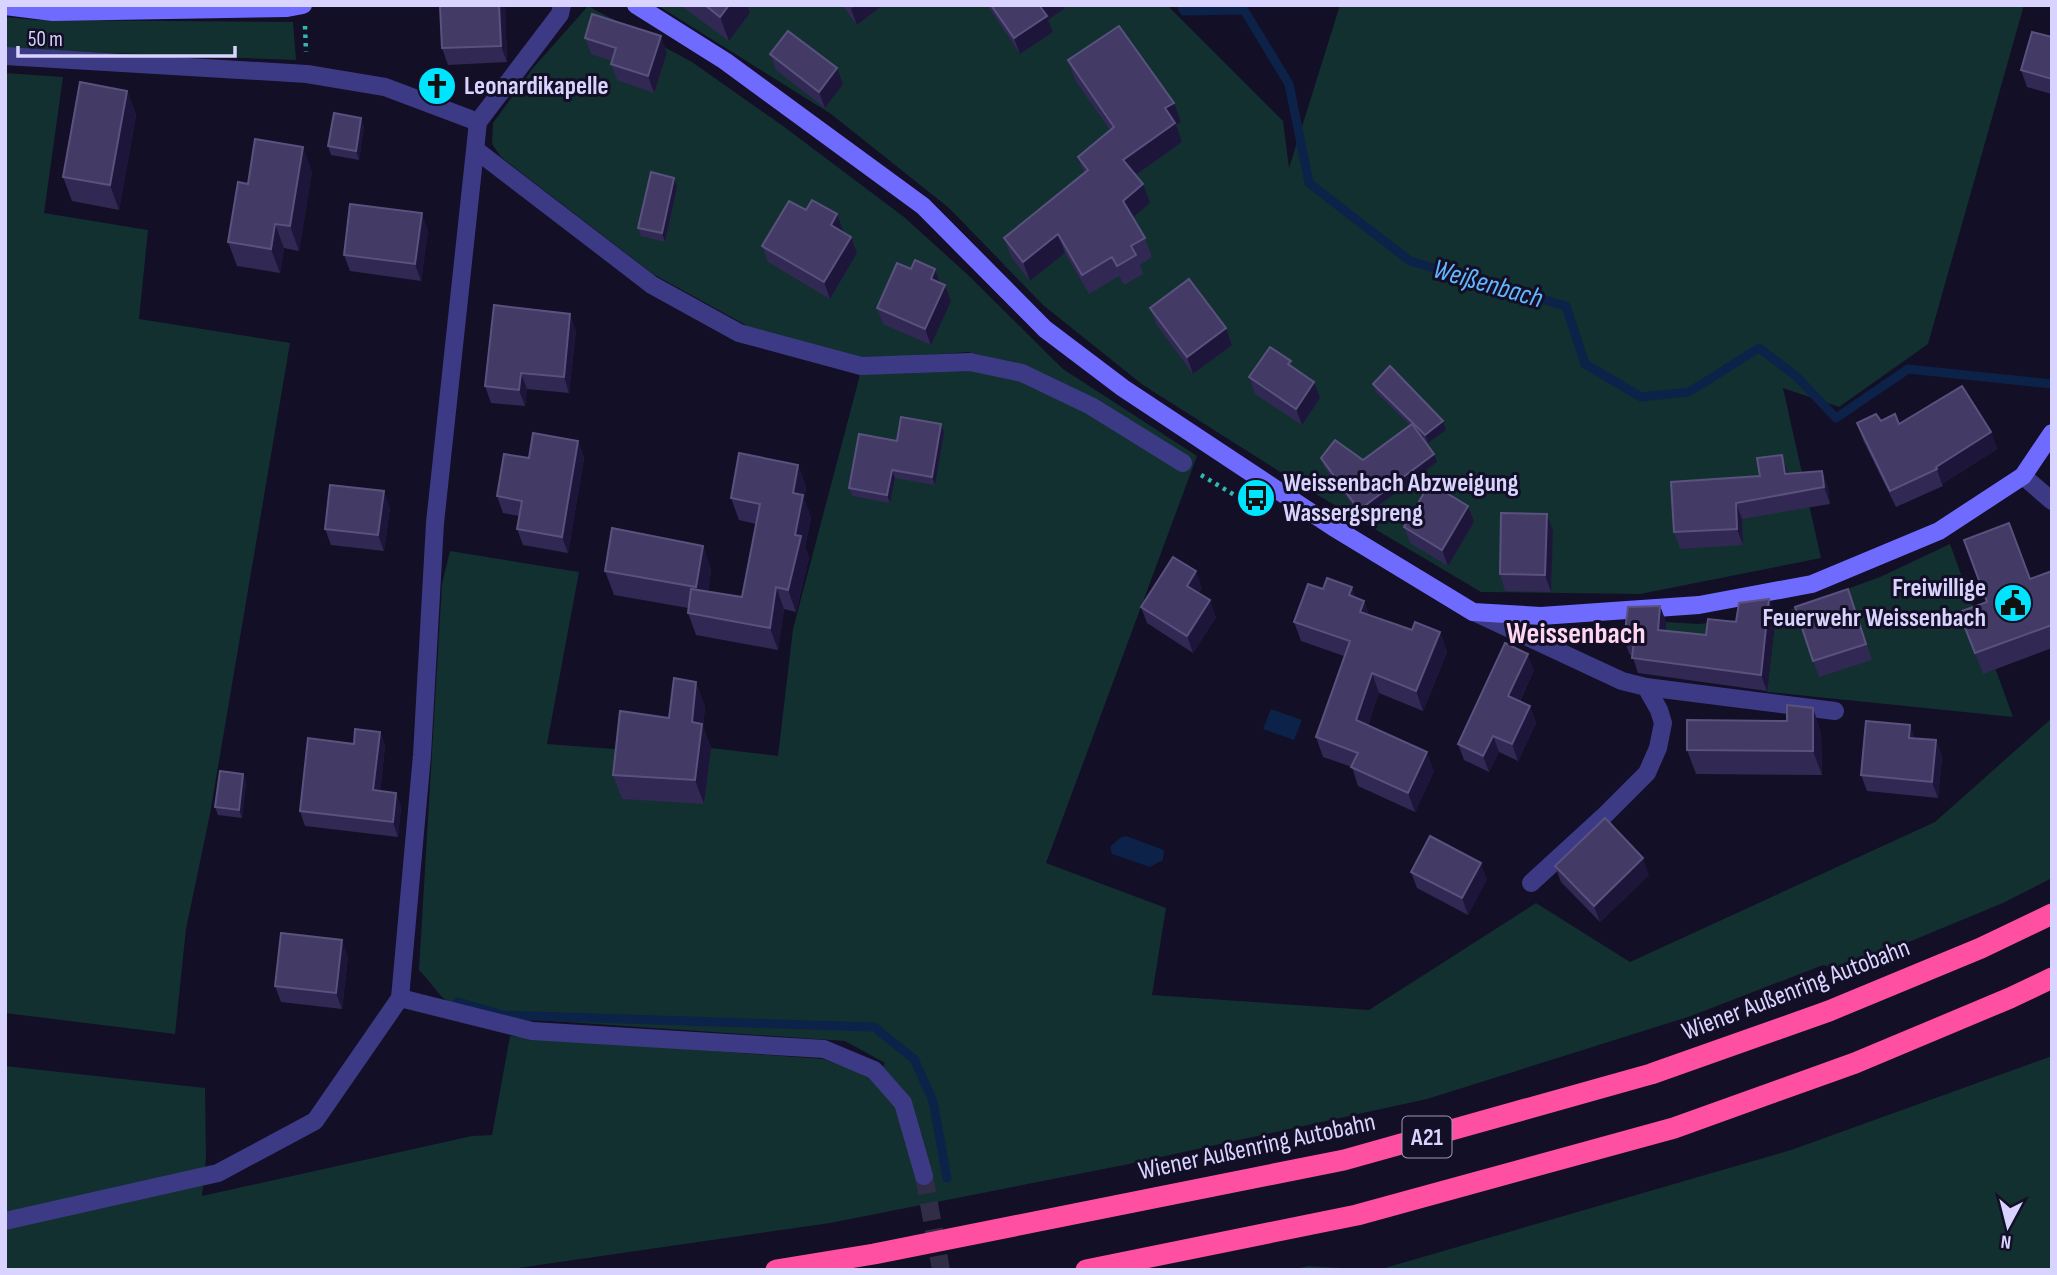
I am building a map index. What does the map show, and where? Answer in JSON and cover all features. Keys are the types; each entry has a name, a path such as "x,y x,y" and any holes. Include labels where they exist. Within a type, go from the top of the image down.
{"highway":[{"name":"Wiener Außenring Autobahn","path":"776,1270 874,1254 1357,1157 1676,1065 1829,1011 1981,948 2052,914"},
{"name":"A21","path":"1086,1270 1357,1215 1674,1128 1856,1063 2052,978"}],"street":[{"path":"5,1221 218,1174 315,1121 400,998 422,755 435,523 478,122 560,14 562,5"},
{"path":"636,5 725,61 923,206 1045,329 1123,388 1333,527 1473,612 1622,681 1646,687 1835,711"},
{"path":"5,6 53,12 273,8 304,12"},
{"path":"5,56 307,74 385,87 478,122"},
{"path":"476,150 652,285 739,333 861,366 970,362 1022,373 1091,406 1183,463"},
{"path":"1473,612 1541,616 1699,605 1812,583 1939,531 2023,475 2052,433"},
{"path":"2023,475 2052,500"},
{"path":"1531,883 1647,773 1658,748 1663,723 1646,687"},
{"path":"400,998 532,1031 824,1049 874,1070 903,1103 924,1176"}],"path":[{"path":"304,12 307,74"}],"green space":[{"path":"657,5 1167,5 1283,121 1289,168 1340,5 2024,5 1928,344 1839,407 1783,388 1821,558 1640,594 1481,592 1299,484 1143,385 1043,305 949,208 831,114"},
{"path":"588,6 692,62 783,126 904,217 967,274 1063,369 1197,456 1046,863 1166,908 1152,995 1369,1010 1536,903 1630,962 1935,822 2052,718 2052,878 2003,903 1841,970 1823,965 1691,1016 1427,1099 1124,1165 830,1223 505,1270 5,1270 5,1066 205,1088 206,1158 202,1196 472,1136 492,1135 510,1036 823,1059 876,1079 885,1063 845,1041 492,1017 462,1009 448,1002 419,970 442,584 450,551 579,572 547,744 628,750 703,804 711,748 778,756 793,629 861,371 967,367 970,352 865,359 751,328 653,274 501,157 492,144 493,123 533,68"},
{"path":"5,17 38,20 293,22 296,60 5,49"},
{"path":"5,73 63,77 44,213 148,230 139,319 290,343 210,814 186,929 175,1034 5,1013"},
{"path":"1950,544 2013,717 1767,692 1776,615 1880,577"},
{"path":"1744,619 1742,637 1664,646 1666,622 1699,624"},
{"path":"2052,1056 2052,1270 1378,1270 1791,1150"},
{"path":"1308,1266 1378,1270 1290,1270"}],"water":[{"path":"1271,709 1302,720 1294,740 1263,729"},
{"path":"1126,836 1164,850 1163,860 1150,867 1112,854 1110,847"}],"building":[{"path":"499,5 501,46 442,48 440,6"},
{"path":"705,5 729,5 720,17"},
{"path":"991,5 1039,5 1047,16 1014,38"},
{"path":"592,14 661,36 648,76 611,64 616,48 585,38"},
{"path":"1119,26 1174,103 1165,108 1175,123 1123,160 1143,184 1123,201 1145,238 1131,246 1136,255 1117,266 1112,257 1082,275 1058,234 1023,262 1004,238 1088,170 1078,157 1114,127 1068,60"},
{"path":"788,31 837,68 819,92 770,54"},
{"path":"2032,32 2052,37 2052,79 2021,70"},
{"path":"80,82 127,91 110,185 63,177"},
{"path":"334,113 361,118 356,151 328,146"},
{"path":"255,139 303,147 290,226 275,224 271,249 228,242 238,182 248,184"},
{"path":"651,172 674,178 662,233 638,228"},
{"path":"812,200 837,214 831,225 851,237 824,282 762,246 789,201 806,210"},
{"path":"350,204 422,213 415,264 344,255"},
{"path":"915,260 935,269 931,279 945,285 925,329 877,308 897,263 911,269"},
{"path":"1189,279 1226,328 1187,357 1150,308"},
{"path":"494,305 570,314 564,377 521,373 519,390 485,386"},
{"path":"1270,347 1291,361 1288,364 1314,382 1296,409 1249,377"},
{"path":"1390,366 1443,421 1425,435 1373,384"},
{"path":"1962,386 1991,432 1936,467 1937,469 1890,491 1857,423 1876,414 1881,421 1895,414 1899,424"},
{"path":"901,417 941,424 932,477 892,470 887,495 849,488 859,434 897,441"},
{"path":"1412,424 1434,454 1359,510 1321,458 1335,440 1363,460"},
{"path":"533,433 578,441 562,537 517,529 522,501 497,496 504,454 529,458"},
{"path":"739,453 798,465 793,493 803,495 795,535 801,536 788,590 776,587 770,628 688,613 691,589 742,597 760,504 731,498"},
{"path":"1782,455 1785,474 1822,471 1824,487 1736,503 1737,529 1674,532 1671,482 1760,476 1757,458"},
{"path":"1430,483 1468,506 1442,550 1404,527"},
{"path":"330,485 384,491 378,535 325,529"},
{"path":"1501,513 1547,514 1545,575 1500,574"},
{"path":"2009,523 2030,579 2052,571 2052,625 1975,653 1959,612 1987,602 1964,540"},
{"path":"612,528 703,546 696,587 605,571"},
{"path":"1173,557 1196,571 1187,586 1210,600 1187,636 1141,607"},
{"path":"1327,578 1352,587 1349,595 1364,601 1360,612 1412,630 1415,622 1440,632 1416,691 1372,673 1356,720 1427,752 1408,793 1351,767 1358,753 1316,737 1350,641 1294,622 1308,584 1323,589"},
{"path":"1848,589 1866,644 1813,661 1795,607"},
{"path":"1769,599 1761,675 1632,658 1634,641 1624,640 1628,607 1660,606 1658,630 1706,635 1708,619 1736,622 1739,603"},
{"path":"1505,643 1528,654 1508,696 1530,706 1512,744 1493,736 1483,756 1458,744"},
{"path":"674,678 696,682 692,722 702,724 695,780 613,775 620,711 669,718"},
{"path":"1787,705 1813,708 1813,751 1687,750 1687,720 1787,721"},
{"path":"1866,721 1910,725 1909,738 1936,740 1932,782 1861,775"},
{"path":"355,729 380,732 373,790 396,793 393,822 300,811 308,738 354,744"},
{"path":"220,771 243,774 239,810 215,807"},
{"path":"1605,818 1643,858 1594,906 1555,866"},
{"path":"1430,836 1481,863 1462,898 1411,872"},
{"path":"281,933 342,940 336,993 275,986"}],"waterway":[{"name":"Weißenbach","path":"1181,5 1184,11 1244,10 1289,84 1309,183 1410,261 1566,306 1585,364 1641,397 1689,392 1759,348 1796,376 1836,418 1908,369 2052,384"},
{"path":"458,1002 503,1015 874,1027 914,1059 933,1101 947,1178"}],"tunnel":[{"path":"924,1176 941,1270"}],"place":[{"name":"Leonardikapelle","path":"437,86"},
{"name":"Weissenbach Abzweigung Wassergspreng","path":"1256,498"},
{"name":"Freiwillige Feuerwehr Weissenbach","path":"2013,603"}],"district":[{"name":"Weissenbach","path":"1576,634"}]}
